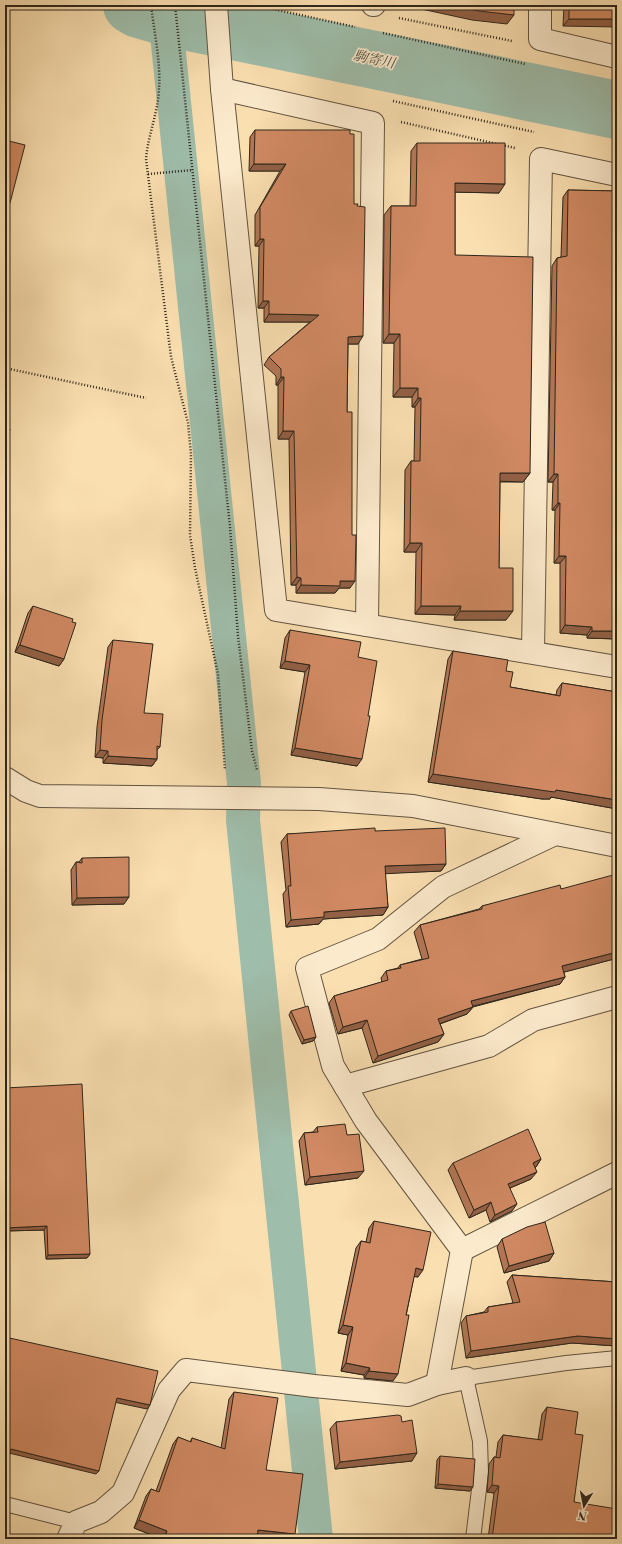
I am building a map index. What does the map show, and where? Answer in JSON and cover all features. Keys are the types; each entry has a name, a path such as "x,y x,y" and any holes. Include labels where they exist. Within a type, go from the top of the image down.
{"street":[{"path":"216,5 222,89 276,610 617,667"},
{"path":"540,5 540,39 617,57"},
{"path":"222,89 373,123 367,625"},
{"path":"533,652 541,159 617,175"},
{"path":"5,778 26,791 40,796 319,799 413,806 617,846"},
{"path":"437,1384 462,1250 366,1121 333,1066 307,968 378,939 444,887 555,834"},
{"path":"345,1086 489,1046 534,1020 617,997"},
{"path":"462,1250 617,1173"},
{"path":"72,1531 101,1512 123,1493 169,1390 186,1370 314,1386 408,1395 437,1384 466,1378"}],"lane":[{"path":"473,1539 481,1474 480,1441 466,1378 566,1363 617,1358"},
{"path":"5,1504 72,1531"}],"path":[{"path":"151,5 160,87 157,108 147,145 148,174 171,357 188,423 191,454 190,534 195,568 218,674 225,774"},
{"path":"175,5 230,527 238,636 252,751 258,774"},
{"path":"255,5 363,28"},
{"path":"374,5 390,16 522,43 540,39"},
{"path":"378,32 532,65"},
{"path":"392,101 539,133"},
{"path":"373,123 389,120 519,149 541,159"},
{"path":"148,174 193,170"},
{"path":"5,368 146,398"}],"building":[{"path":"452,5 514,5 514,15 479,11"},
{"path":"569,5 617,5 617,19 569,19"},
{"path":"255,130 350,130 350,134 354,134 354,204 365,207 363,336 348,337 347,412 352,412 352,535 356,535 355,581 340,581 340,586 301,585 301,578 297,577 294,431 283,431 284,377 281,377 281,369 269,357 319,315 269,314 269,301 263,301 264,239 260,239 260,207 286,164 254,164"},
{"path":"5,140 25,145 10,203 5,201"},
{"path":"417,143 505,143 505,184 455,183 455,255 533,257 530,473 500,473 499,568 513,568 513,611 460,611 461,606 421,606 422,543 410,543 411,461 420,461 421,398 418,398 418,388 400,388 400,334 389,334 391,206 416,206"},
{"path":"568,190 617,191 617,631 592,631 592,627 565,625 566,556 559,556 560,503 558,503 558,474 554,474 557,258 567,256"},
{"path":"5,427 10,429 5,456"},
{"path":"33,606 73,619 72,622 76,623 64,659 20,645"},
{"path":"290,630 361,642 358,657 377,661 368,716 370,716 362,759 295,748 310,665 285,661"},
{"path":"113,640 153,644 144,713 163,714 160,747 157,746 157,759 108,756 108,751 100,750 102,720"},
{"path":"453,651 508,660 506,671 513,672 510,687 560,696 562,683 617,692 617,800 556,790 555,792 547,791 433,774"},
{"path":"375,828 375,831 445,828 446,864 385,866 388,907 324,912 324,917 291,920 288,886 291,886 287,834"},
{"path":"129,857 129,897 77,898 76,862 82,863 82,858"},
{"path":"613,875 617,890 617,952 562,966 565,977 471,1001 473,1007 438,1019 444,1034 378,1056 367,1020 343,1027 334,996 388,980 386,971 401,968 400,965 429,958 420,925 482,909 482,906 560,885 561,889"},
{"path":"308,1006 316,1037 304,1040 291,1011"},
{"path":"82,1084 90,1254 48,1255 47,1226 5,1228 5,1088"},
{"path":"345,1124 347,1135 359,1134 364,1171 310,1177 304,1133 318,1132 317,1127"},
{"path":"528,1129 541,1159 533,1163 537,1172 508,1184 517,1204 495,1215 491,1202 474,1210 453,1163"},
{"path":"374,1221 431,1232 423,1270 416,1268 406,1315 409,1315 398,1374 369,1371 370,1368 346,1363 353,1327 343,1325 361,1241 370,1243"},
{"path":"545,1222 554,1253 509,1266 502,1239 527,1227"},
{"path":"512,1275 617,1282 617,1339 578,1336 471,1351 466,1316 488,1312 488,1307 520,1302"},
{"path":"5,1337 158,1371 150,1405 117,1398 99,1471 11,1449 5,1472"},
{"path":"234,1392 278,1398 266,1470 303,1474 295,1534 258,1530 257,1539 164,1539 167,1531 139,1520 151,1489 159,1492 178,1437 191,1442 192,1438 225,1449"},
{"path":"547,1407 578,1412 575,1434 583,1435 574,1502 617,1509 616,1539 492,1539 499,1486 492,1485 494,1457 500,1458 503,1435 542,1440"},
{"path":"398,1415 401,1416 402,1422 412,1420 417,1453 340,1462 336,1422"},
{"path":"440,1456 475,1459 473,1487 438,1484"}],"waterway":[{"name":"駒寄川","path":"132,5 139,9 166,17 617,110"},
{"path":"164,5 244,783 243,820 316,1539"}]}
